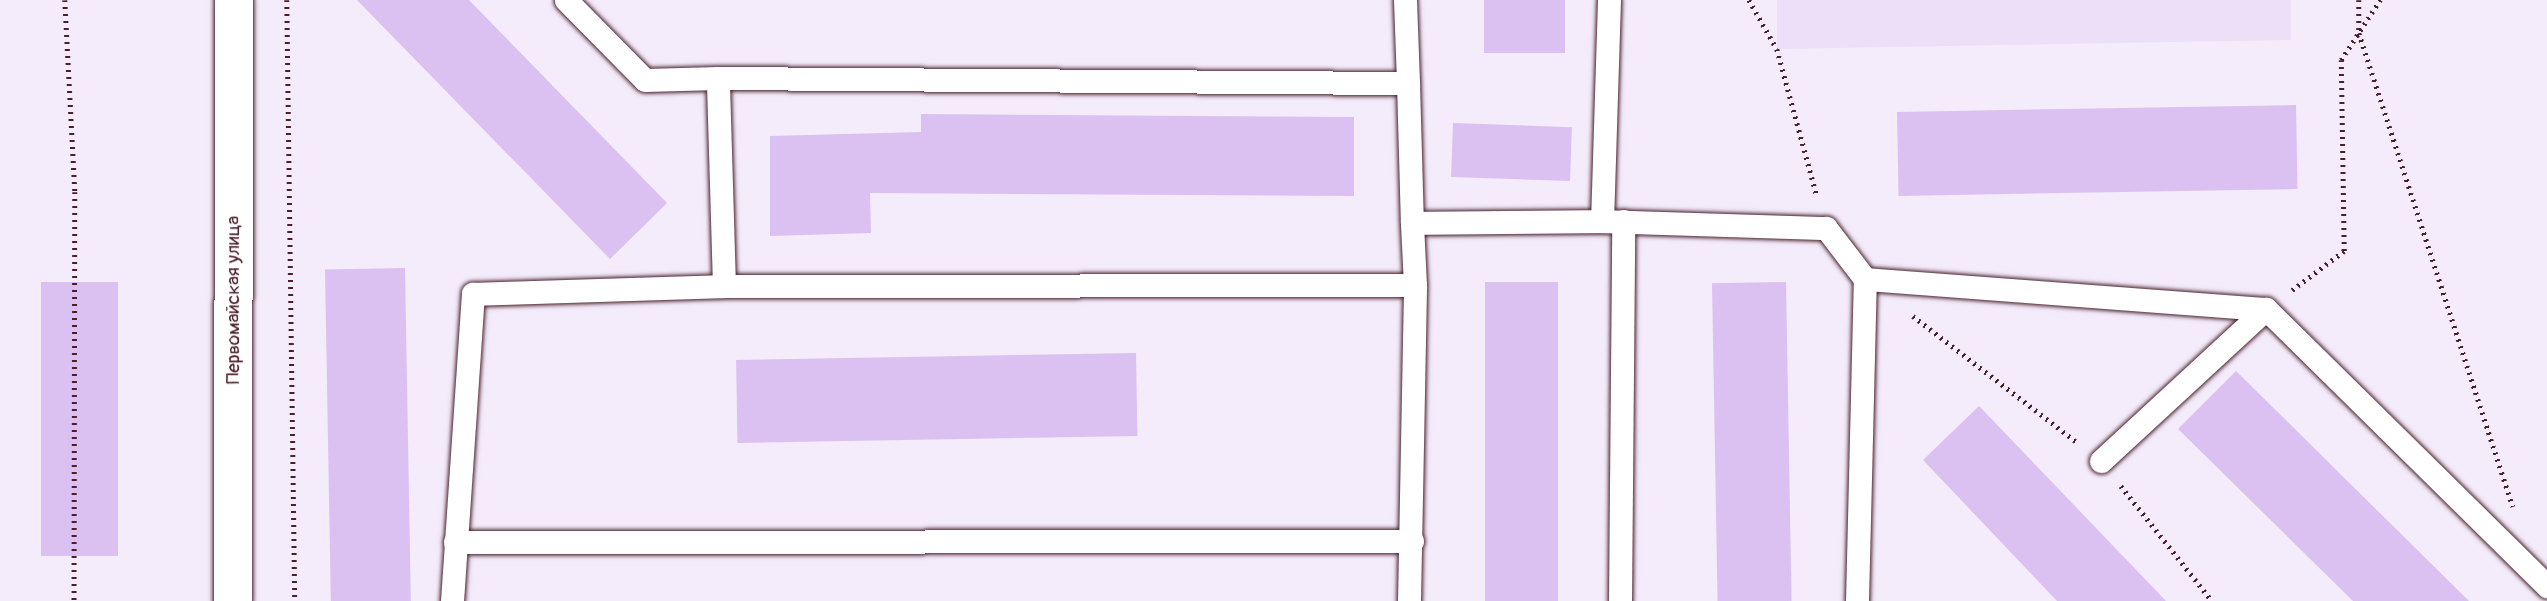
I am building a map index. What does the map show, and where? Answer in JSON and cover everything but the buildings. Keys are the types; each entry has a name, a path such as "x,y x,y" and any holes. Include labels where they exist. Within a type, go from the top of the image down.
{"street":[{"name":"Первомайская улица","path":"233,601 234,0"}],"lane":[{"path":"566,0 645,80 718,78 1408,83"},
{"path":"1405,0 1415,285 1409,601"},
{"path":"1609,0 1620,601"},
{"path":"718,78 724,286"},
{"path":"1412,223 1612,221 1826,228 1865,279 1857,601"},
{"path":"1865,279 2266,309 2541,580"},
{"path":"452,601 454,542 474,293 724,286 1415,285"},
{"path":"2101,461 2266,309"},
{"path":"454,542 1412,541"}],"path":[{"path":"65,0 75,192 74,601"},
{"path":"286,0 295,601"},
{"path":"1749,0 1777,49 1826,228"},
{"path":"2358,0 2359,33 2541,580"},
{"path":"2266,309 2344,251 2341,60 2380,0"},
{"path":"1865,279 2101,461 2212,601"}],"shaded area":[{"path":"1777,0 2291,0 2291,40 1777,49"}]}
